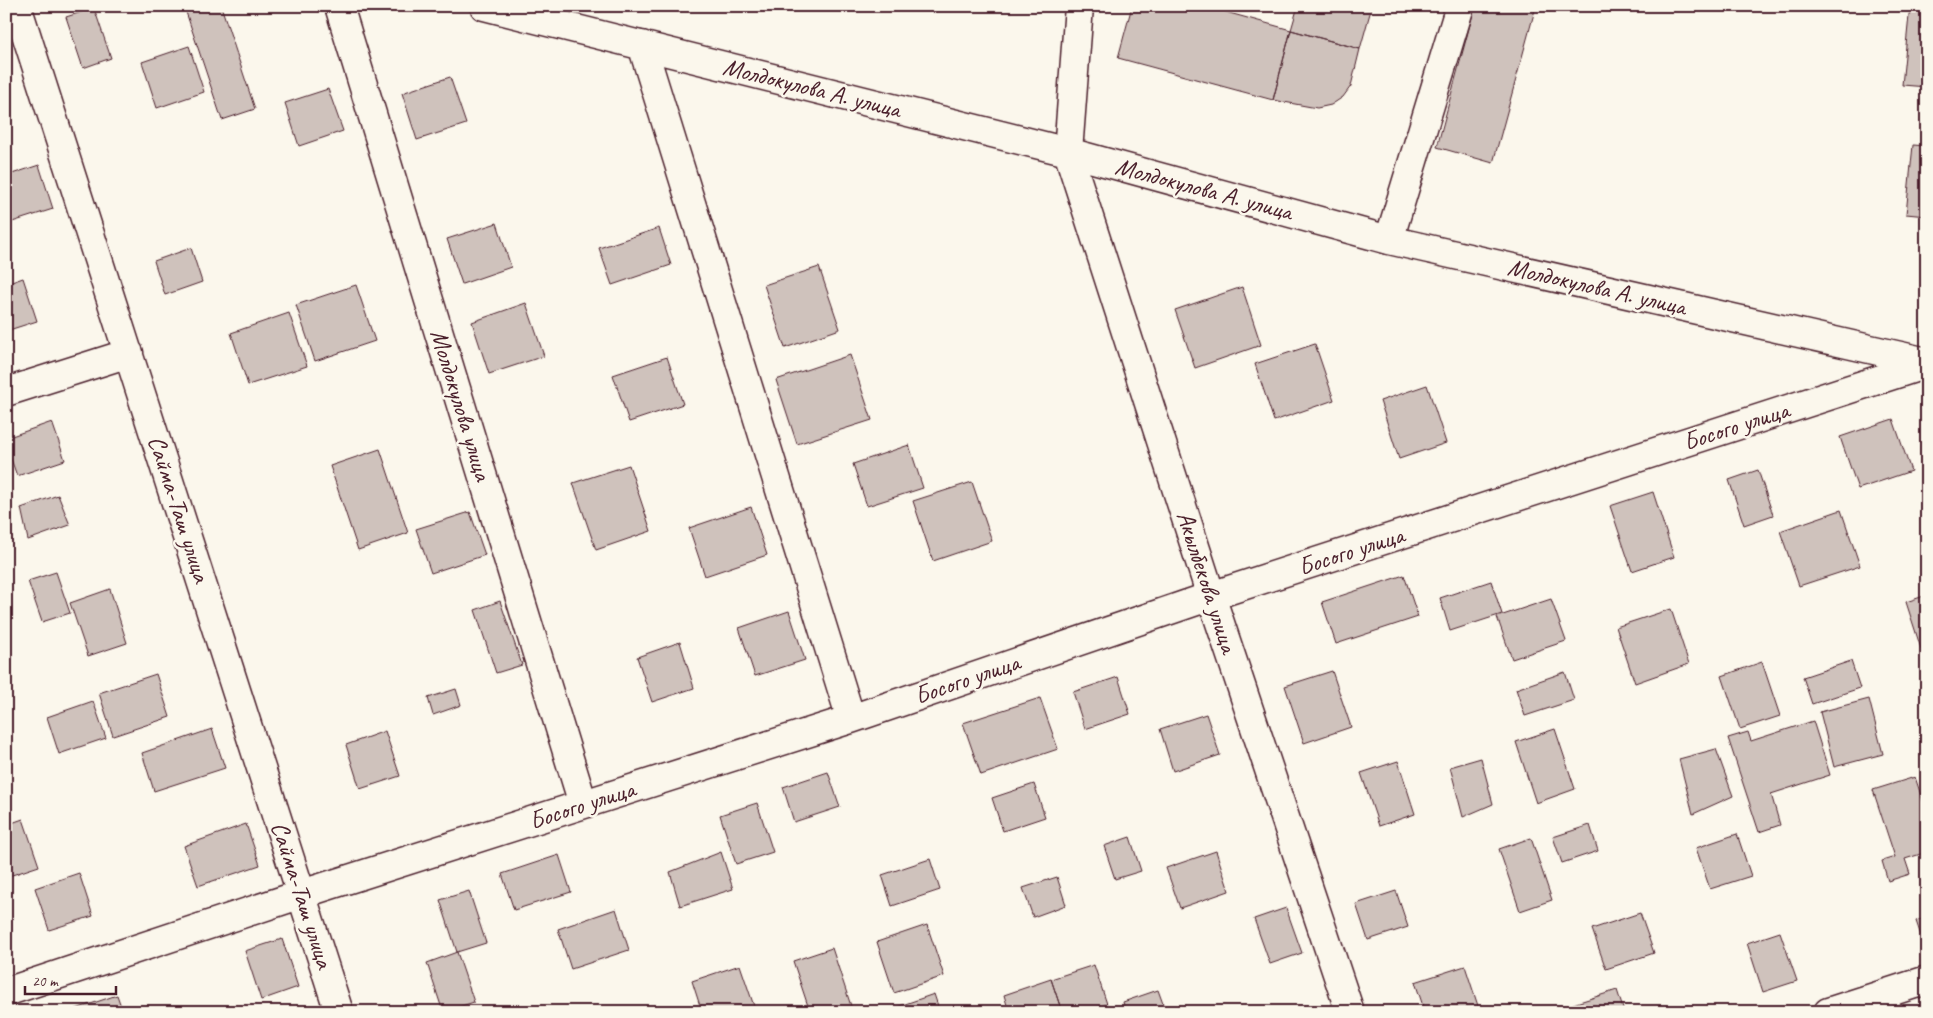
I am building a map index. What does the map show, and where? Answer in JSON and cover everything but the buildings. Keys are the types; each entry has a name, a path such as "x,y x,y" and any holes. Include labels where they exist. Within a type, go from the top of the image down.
{"street":[{"name":"Сайма-Таш улица","path":"17,6 339,1012"},
{"name":"Молдокулова улица","path":"339,6 583,804"},
{"name":"Молдокулова А. улица","path":"484,6 988,134 1068,152 1389,240 1927,363"},
{"path":"1068,152 1079,6"},
{"path":"1389,240 1460,6"},
{"path":"642,45 851,719"},
{"name":"Акылбекова улица","path":"1068,152 1211,596 1350,1012"},
{"path":"6,392 129,353"},
{"name":"Босого улица","path":"6,992 302,894 851,719 1211,596 1927,363"},
{"path":"1828,1012 1927,980"}]}
